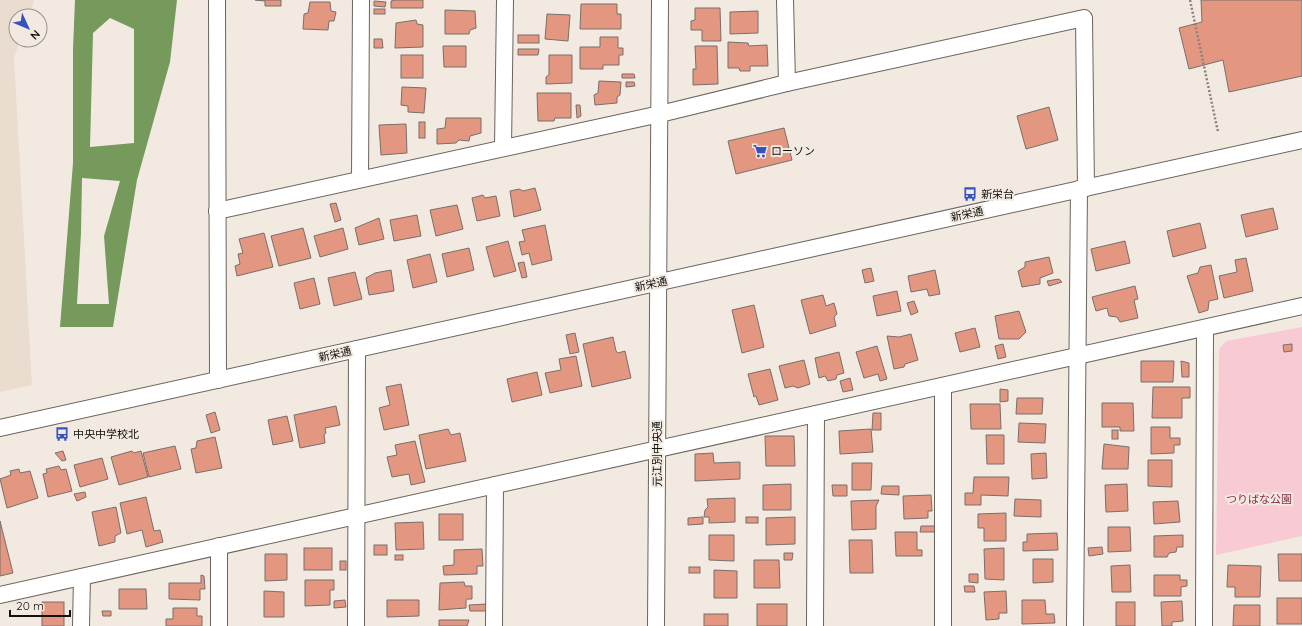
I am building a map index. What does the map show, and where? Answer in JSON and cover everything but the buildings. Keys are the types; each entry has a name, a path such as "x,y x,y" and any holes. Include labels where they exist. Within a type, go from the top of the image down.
{"street":[{"path":"217,0 218,380"},
{"path":"360,179 361,0"},
{"path":"503,148 505,0"},
{"name":"元江別中央通","path":"656,626 660,0"},
{"path":"785,0 787,83"},
{"path":"217,211 660,114 787,83 1084,18 1082,188 1076,356 1075,626"},
{"name":"新栄通","path":"0,428 1302,140"},
{"path":"0,595 1302,306"},
{"path":"1204,626 1205,328"},
{"path":"356,626 357,349"},
{"path":"943,386 943,626"},
{"path":"815,626 816,414"},
{"path":"494,626 495,485"},
{"path":"219,546 219,626"},
{"path":"82,577 82,626"}],"path":[{"path":"1190,0 1218,132"}],"shaded area":[{"path":"0,0 34,0 32,8 8,8 8,48 17,48 14,58 32,385 0,392"},
{"path":"75,0 177,0 170,62 137,180 113,327 60,327 73,163 73,49","holes":["110,18 134,29 134,143 90,147 93,33","82,178 120,181 104,236 109,304 77,304"]}],"green space":[{"name":"つりばな公園","path":"1302,327 1302,536 1216,555 1219,349 1226,341"}],"place":[{"name":"ローソン","path":"760,151"},
{"name":"新栄台","path":"970,194"},
{"name":"中央中学校北","path":"62,434"}]}
